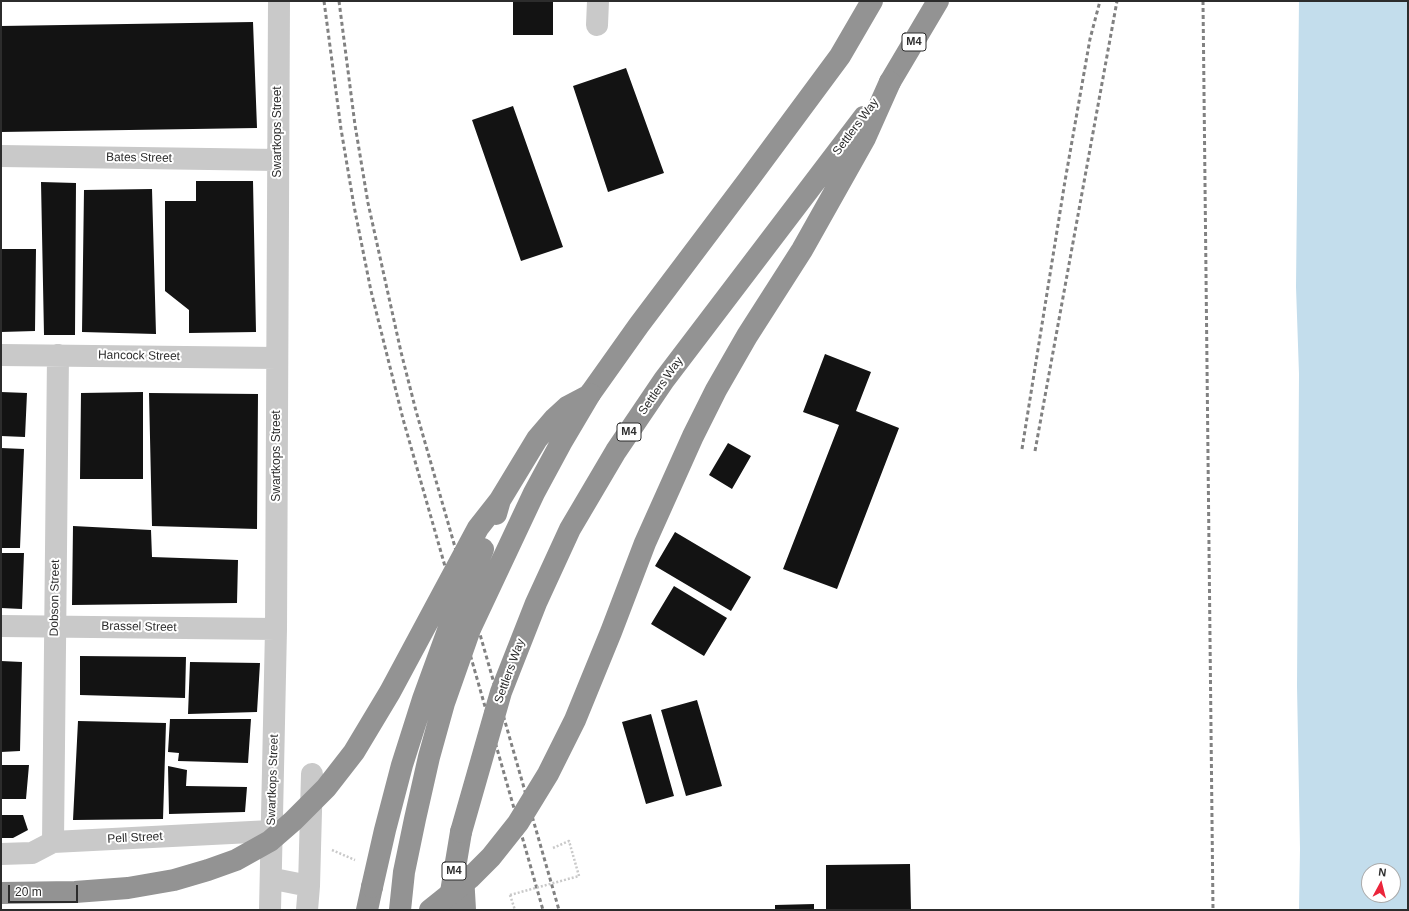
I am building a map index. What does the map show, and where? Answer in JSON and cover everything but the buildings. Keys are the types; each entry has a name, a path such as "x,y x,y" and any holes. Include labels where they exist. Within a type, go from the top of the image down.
{"highway":[{"path":"400,910 409,849 429,757 444,703 470,629 534,493 590,394 639,325 840,56 872,1"},
{"name":"Settlers Way","path":"448,910 461,832 501,692 536,603 570,530 616,452 664,380 890,82 938,1"},
{"path":"430,910 470,878 490,857 518,823 548,774 575,720 645,543 696,429 716,390 747,336 802,250 823,214 865,138 890,82"},
{"path":"1,893 75,892 128,888 174,880 236,860 270,841 293,821 326,788 354,752 390,692 478,528 500,500 537,439 554,418 567,407 590,394"},
{"path":"367,910 385,830 402,765 423,699 450,625 490,533 500,500"},
{"path":"461,832 465,910"}],"street":[{"name":"Swartkops Street","path":"270,910 276,629 279,1"},
{"path":"597,25 598,1"},
{"name":"Bates Street","path":"1,156 278,160"},
{"name":"Hancock Street","path":"1,355 277,358"},
{"name":"Dobson Street","path":"53,842 54,627 58,355"},
{"name":"Brassel Street","path":"1,626 276,629"},
{"path":"307,910 312,774"},
{"name":"Pell Street","path":"1,854 32,853 53,842 272,831"},
{"path":"271,880 279,880 309,886"}],"path":[{"path":"515,910 510,895 579,876 569,841 553,848"},
{"path":"331,850 359,862"}],"water":[{"path":"1299,1 1408,1 1408,910 1299,910 1300,849 1297,686 1299,374 1296,287"}],"railway":[{"path":"324,1 341,129 354,206 371,291 403,419 543,910"},
{"path":"339,1 355,125 368,203 401,352 416,411 559,910"},
{"path":"1022,449 1065,181 1090,39 1100,1"},
{"path":"1035,451 1117,1"},
{"path":"1203,1 1213,910"}]}
